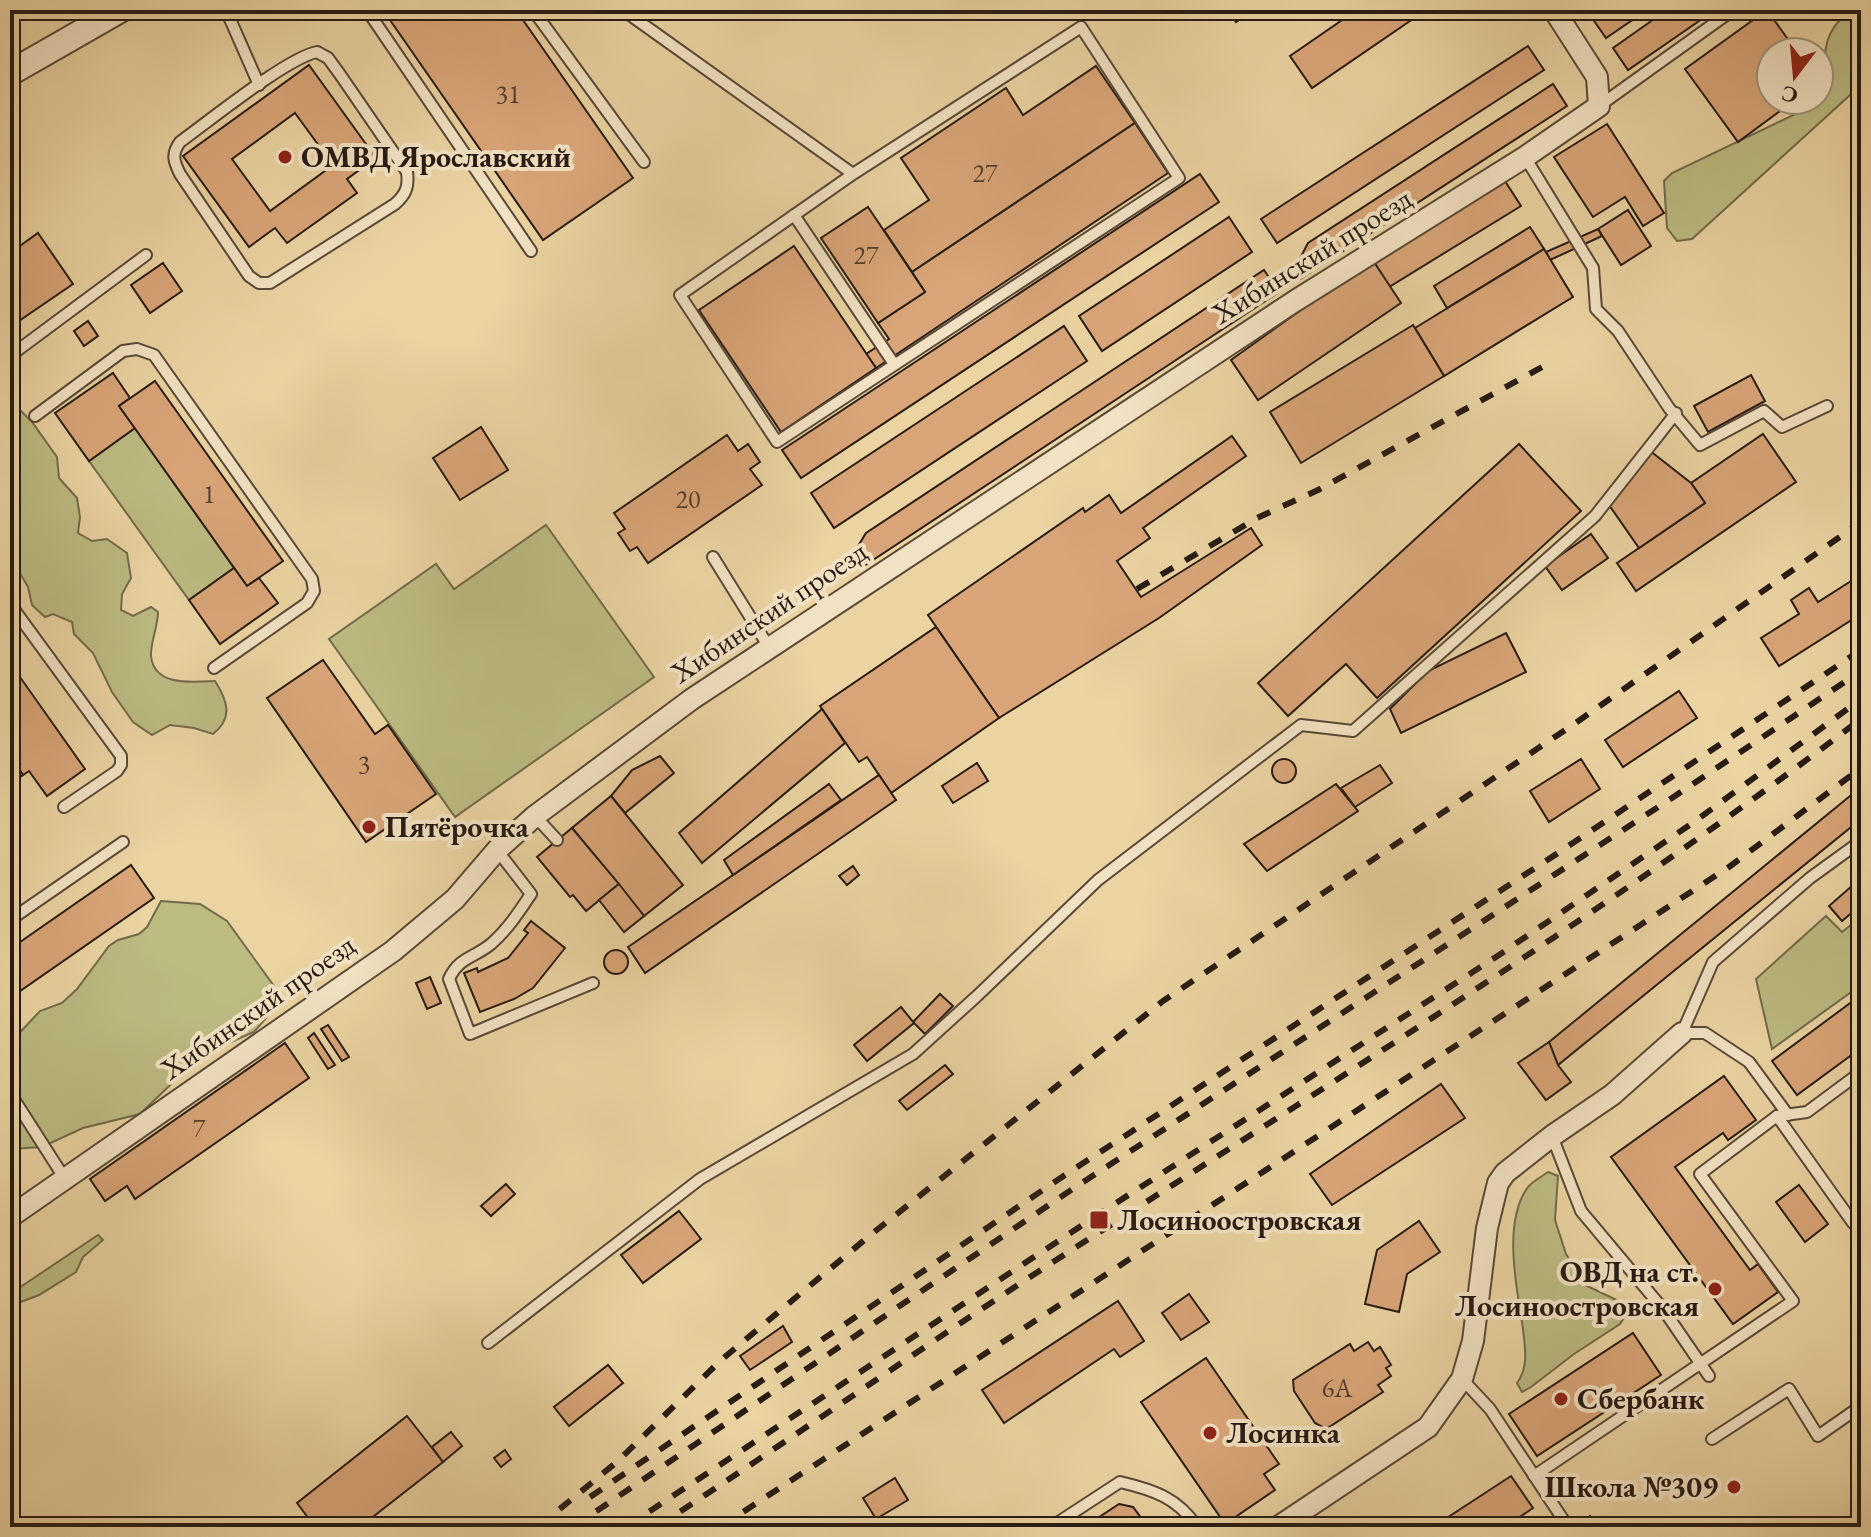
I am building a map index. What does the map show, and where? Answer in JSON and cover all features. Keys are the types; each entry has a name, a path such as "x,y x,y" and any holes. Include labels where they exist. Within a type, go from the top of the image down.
{"street":[{"path":"10,73 120,10"},
{"path":"1554,10 1597,77 1599,106"},
{"name":"Хибинский проезд","path":"10,1217 393,951 455,899 497,850 535,816 692,699 1295,301 1525,157 1599,106"},
{"path":"1278,1527 1428,1427 1462,1379 1473,1341 1489,1216 1498,1183 1505,1173 1552,1136 1612,1095 1682,1033"}],"lane":[{"path":"226,10 259,85"},
{"path":"367,10 531,251"},
{"path":"533,10 644,162"},
{"path":"623,10 853,174"},
{"path":"1599,106 1733,10"},
{"path":"1081,27 1179,178 777,442 680,295 794,215 1081,27"},
{"path":"317,52 328,58 407,172 409,183 405,194 395,204 270,283 259,283 249,276 174,161 174,150 180,142 259,85 307,54 317,52"},
{"path":"1525,157 1593,268 1596,309 1618,331 1651,382 1700,445 1764,411 1782,427 1827,406"},
{"path":"794,215 894,364"},
{"path":"10,356 146,255"},
{"path":"35,416 123,351 137,349 154,355 312,579 314,591 307,603 214,668"},
{"path":"488,1343 700,1179 913,1054 1098,880 1301,725 1353,731 1595,516 1676,413"},
{"path":"713,557 770,649"},
{"path":"10,604 121,756 117,771 64,807"},
{"path":"535,816 557,840"},
{"path":"1853,1223 1749,1062 1705,1033 1682,1033 1713,962 1810,878 1861,841"},
{"path":"10,920 123,842"},
{"path":"497,850 531,894 509,928 488,946 455,966 449,979 470,1034 593,983"},
{"path":"1534,1476 1793,1301 1700,1174 1783,1116 1807,1112 1861,1072"},
{"path":"10,1093 65,1179"},
{"path":"1552,1136 1581,1211 1663,1309 1709,1376"},
{"path":"1462,1379 1490,1409 1568,1527"},
{"path":"1712,1439 1789,1389 1818,1436 1861,1406"},
{"path":"1051,1527 1120,1482 1145,1488 1185,1508 1197,1527"}],"shaded area":[{"path":"1850,10 1860,10 1861,85 1835,109 1835,36 1830,36 1840,19"},
{"path":"1791,116 1827,116 1692,239 1677,241 1667,228 1664,181 1672,173"},
{"path":"10,406 19,409 32,422 57,457 59,478 77,498 80,517 78,533 92,541 107,539 127,553 131,578 122,594 121,610 133,616 151,607 158,612 151,656 159,673 176,680 215,681 223,695 226,715 213,734 170,725 152,735 133,722 112,692 93,653 74,634 72,622 53,614 45,617 32,605 28,587 10,556"},
{"path":"135,428 234,568 189,600 89,461"},
{"path":"546,525 654,677 455,817 329,639 436,564 454,589"},
{"path":"161,901 200,904 227,921 274,986 267,1017 254,1032 194,1062 140,1114 83,1128 42,1147 10,1149 10,1043 40,1011 62,1003 77,989 109,946 139,934 147,927"},
{"path":"1826,916 1842,932 1861,917 1861,985 1772,1049 1756,979"},
{"path":"1548,1172 1558,1176 1555,1220 1566,1254 1585,1285 1625,1304 1626,1315 1620,1324 1522,1392 1517,1383 1525,1364 1525,1350 1515,1276 1515,1218 1528,1187"},
{"path":"98,1235 103,1240 83,1257 76,1272 39,1295 10,1306 10,1294"}],"building":[{"path":"383,10 516,10 633,178 543,240"},
{"path":"1228,10 1254,10 1236,22"},
{"path":"1339,10 1426,10 1312,88 1290,56 1345,18"},
{"path":"1597,10 1647,10 1606,38 1590,15"},
{"path":"1667,10 1715,10 1628,70 1613,48"},
{"path":"1767,10 1786,36 1755,36 1755,116 1773,116 1738,142 1685,69"},
{"path":"1814,10 1832,10 1820,19"},
{"path":"1528,46 1544,70 1277,243 1261,219"},
{"path":"309,65 376,158 347,179 357,193 287,243 275,228 249,247 183,156","holes":["295,113 333,165 270,211 232,159"]},
{"path":"1096,66 1135,123 912,272 884,230 929,200 901,158 1006,88 1023,115"},
{"path":"1553,84 1567,106 1300,279 1294,270 1308,243"},
{"path":"1135,123 1168,173 876,368 866,354 889,339 878,323 925,292 912,272"},
{"path":"1607,124 1664,213 1643,226 1625,197 1593,217 1554,157"},
{"path":"1200,174 1219,202 801,478 782,450"},
{"path":"1503,178 1521,206 1389,287 1372,259"},
{"path":"868,207 925,292 878,323 821,238"},
{"path":"1628,210 1651,246 1621,265 1598,229"},
{"path":"1229,217 1252,252 1102,351 1079,316"},
{"path":"1530,227 1544,249 1447,308 1434,286"},
{"path":"1598,229 1602,236 1550,260 1546,252"},
{"path":"38,233 73,284 10,327 10,253"},
{"path":"794,246 876,368 781,432 699,310"},
{"path":"1544,249 1573,297 1444,376 1415,328"},
{"path":"1372,259 1401,303 1258,400 1231,360"},
{"path":"163,263 182,291 150,313 131,285"},
{"path":"1264,270 1279,292 861,568 852,556 866,533"},
{"path":"88,321 98,336 84,346 74,331"},
{"path":"1413,325 1444,376 1301,463 1270,412"},
{"path":"1064,326 1087,361 834,528 811,493"},
{"path":"113,373 130,398 119,406 135,428 89,461 55,413"},
{"path":"1751,375 1765,401 1708,432 1694,406"},
{"path":"155,381 283,561 247,586 119,406"},
{"path":"481,427 508,470 460,500 433,458"},
{"path":"1763,434 1796,482 1636,591 1617,563 1705,503 1691,483"},
{"path":"727,435 738,451 748,444 760,462 750,469 762,485 648,563 637,547 630,551 618,533 625,529 614,513"},
{"path":"1232,436 1246,456 1143,528 1150,538 1117,561 1141,597 1251,528 1262,545 1159,618 999,718 928,615 1083,508 1085,512 1109,495 1121,513"},
{"path":"1519,444 1581,511 1377,698 1346,664 1288,716 1258,683"},
{"path":"1649,450 1691,483 1705,503 1639,548 1609,505"},
{"path":"1591,534 1608,558 1562,590 1545,566"},
{"path":"234,568 247,586 259,578 278,603 220,644 189,600"},
{"path":"1851,581 1861,596 1861,614 1779,666 1761,638 1799,614 1791,600 1809,588 1818,602"},
{"path":"936,627 999,718 891,793 867,757 859,762 820,706"},
{"path":"1506,633 1526,672 1401,733 1390,709 1428,671"},
{"path":"323,660 375,734 388,725 436,794 366,842 267,698"},
{"path":"10,663 85,769 47,796 29,771 23,775 10,749"},
{"path":"1679,691 1697,718 1623,767 1605,740"},
{"path":"822,709 845,743 702,863 679,833"},
{"path":"10,749 23,775 10,784"},
{"path":"660,756 674,773 625,813 611,796 632,770"},
{"path":"1284,759 1292,763 1296,771 1292,779 1284,783 1276,779 1272,771 1276,763"},
{"path":"1581,759 1600,789 1549,822 1530,791"},
{"path":"977,763 988,781 953,803 942,786"},
{"path":"1380,765 1392,783 1355,807 1341,788"},
{"path":"879,775 896,800 645,973 628,947"},
{"path":"829,784 841,800 733,875 724,860"},
{"path":"1336,784 1358,811 1267,871 1244,844"},
{"path":"1861,787 1861,819 1558,1065 1549,1042"},
{"path":"611,796 683,885 644,916 572,828"},
{"path":"572,828 619,884 586,911 573,895 570,897 537,857"},
{"path":"131,865 154,898 10,998 10,949"},
{"path":"853,866 859,875 847,885 839,876"},
{"path":"1861,878 1861,905 1842,921 1829,906"},
{"path":"619,884 644,916 624,932 599,900"},
{"path":"531,921 565,948 533,988 480,1012 464,973 477,968 478,972 508,958 528,933 524,930"},
{"path":"616,950 627,957 628,962 621,973 616,974 605,967 604,962 611,951"},
{"path":"430,977 441,1003 427,1009 416,983"},
{"path":"940,994 953,1006 925,1034 913,1022"},
{"path":"1861,995 1861,1048 1797,1095 1772,1061"},
{"path":"901,1007 914,1023 867,1061 854,1045"},
{"path":"328,1025 349,1057 342,1061 321,1029"},
{"path":"314,1033 335,1065 328,1069 308,1038"},
{"path":"1549,1042 1558,1065 1571,1082 1546,1100 1518,1063"},
{"path":"285,1043 309,1078 135,1199 127,1186 105,1201 90,1179"},
{"path":"945,1065 953,1074 907,1110 899,1101"},
{"path":"1724,1076 1756,1120 1728,1140 1723,1133 1675,1167 1750,1270 1758,1264 1778,1292 1733,1324 1611,1157"},
{"name":"Лосиноостровская","path":"1441,1084 1465,1118 1332,1205 1310,1174"},
{"path":"506,1184 515,1194 491,1216 481,1206"},
{"path":"1799,1185 1828,1224 1805,1242 1776,1202"},
{"path":"679,1211 701,1239 643,1283 621,1255"},
{"path":"1419,1221 1440,1252 1407,1274 1399,1312 1365,1304 1377,1250"},
{"path":"1189,1294 1209,1322 1181,1340 1162,1313"},
{"name":"Лосиноостровская","path":"1118,1301 1144,1341 1120,1357 1114,1349 1004,1423 982,1390"},
{"path":"783,1326 792,1342 750,1370 740,1356"},
{"path":"1633,1333 1661,1375 1537,1456 1509,1414"},
{"path":"1368,1342 1374,1351 1380,1347 1391,1365 1386,1368 1391,1376 1378,1385 1383,1392 1326,1429 1315,1423 1294,1391 1293,1380 1350,1344 1354,1351"},
{"name":"Лосинка","path":"1206,1358 1279,1464 1264,1474 1275,1490 1225,1524 1141,1402"},
{"path":"608,1365 623,1383 569,1426 554,1407"},
{"path":"407,1416 443,1462 360,1527 315,1527 297,1503"},
{"path":"451,1432 462,1446 443,1462 432,1447"},
{"path":"505,1450 511,1459 501,1467 494,1458"},
{"path":"1511,1476 1533,1508 1511,1523 1504,1527 1433,1527"},
{"path":"895,1478 908,1500 876,1519 863,1498"},
{"path":"1119,1504 1133,1507 1148,1527 1084,1527"},
{"path":"1590,1516 1597,1527 1575,1527"}],"railway":[{"path":"1137,589 1257,518 1318,490 1553,361"},
{"path":"538,1527 618,1461 720,1361 868,1237 1163,1001 1577,722 1861,522"},
{"path":"590,1497 1065,1175 1558,853 1861,650"},
{"path":"573,1527 1074,1188 1861,671"},
{"path":"626,1527 1096,1216 1499,955 1694,822 1861,699"},
{"path":"657,1527 997,1299 1585,916 1770,787 1861,719"},
{"path":"720,1527 1729,867 1861,768"}],"place":[{"name":"ОМВД Ярославский","path":"285,157"},
{"name":"Пятёрочка","path":"369,827"},
{"name":"Лосиноостровская","path":"1099,1220"},
{"name":"ОВД на ст. Лосиноостровская","path":"1715,1289"},
{"name":"Сбербанк","path":"1561,1399"},
{"name":"Лосинка","path":"1210,1433"},
{"name":"Школа №309","path":"1734,1487"}]}
